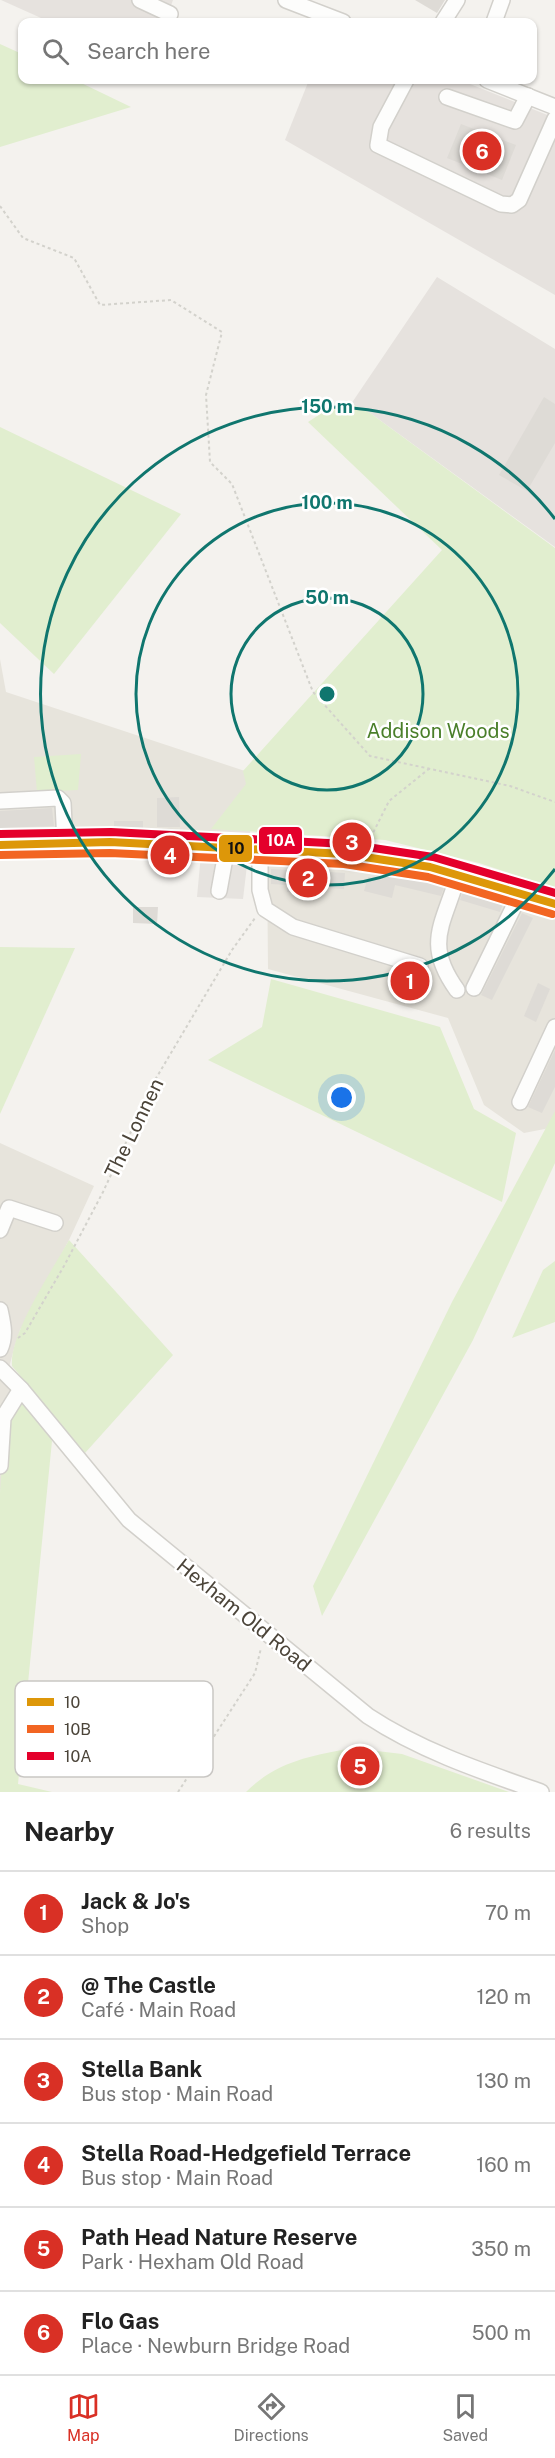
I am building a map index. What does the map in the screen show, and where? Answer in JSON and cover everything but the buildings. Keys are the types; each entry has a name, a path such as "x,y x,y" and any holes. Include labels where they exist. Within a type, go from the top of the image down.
{"main road":[{"path":"0,845 110,842 362,856 429,867 521,892 555,904"}],"street":[{"path":"140,0 170,14"},
{"path":"286,0 333,18"},
{"path":"446,18 457,0"},
{"path":"495,18 502,0"},
{"path":"404,84 381,127 378,145 501,204 512,205 519,200 555,119"},
{"path":"497,84 555,107"},
{"path":"447,97 515,121 528,96"},
{"path":"0,801 58,798 63,803 65,843"},
{"path":"219,891 227,847"},
{"path":"260,849 260,890 265,909 293,927 420,966"},
{"path":"457,990 444,972 438,950 437,931 447,911 458,875"},
{"path":"474,988 521,892"},
{"path":"520,1102 555,1027"},
{"path":"0,1230 4,1205 55,1223"},
{"path":"0,1310 6,1346"},
{"name":"Hexham Old Road","path":"0,1368 21,1389 129,1520 368,1716 394,1733 432,1752 541,1792"},
{"path":"0,1466 3,1418 21,1389"}],"path":[{"path":"0,206 23,238 74,258 100,305 171,300 222,332 206,395 210,462 232,484 313,692 370,756 510,786 555,802"},
{"path":"362,856 389,801 430,768"},
{"name":"The Lonnen","path":"6,1346 25,1333 64,1266 103,1192 155,1080 232,950 254,920 256,910"},
{"path":"213,1738 255,1673 261,1648 270,1636"},
{"path":"178,1792 188,1777"}],"shaded area":[{"path":"1,0 173,0 166,18 41,18"},
{"path":"307,84 470,84 555,118 555,295 285,140"},
{"path":"437,277 555,349 555,547 370,413 351,404"},
{"path":"0,659 6,692 248,772 250,835 0,839"},
{"path":"201,854 248,857 243,899 197,897"},
{"path":"267,858 401,871 555,914 555,1127 524,1133 484,1105 448,1018 268,969"},
{"path":"0,1143 94,1186 69,1240 20,1330 15,1345 6,1379 21,1392 0,1493"}],"green space":[{"path":"0,44 18,52 18,84 83,84 131,107 0,147"},
{"name":"Addison Woods","path":"351,404 370,413 555,548 555,888 479,863 385,840 211,829 246,784 243,771 442,550 308,422 328,409"},
{"path":"0,427 181,514 54,674 0,623"},
{"path":"81,754 78,790 37,792 34,757"},
{"path":"0,947 75,948 0,1114"},
{"path":"271,979 440,1027 474,1109 516,1133 502,1202 208,1060 262,1027"},
{"path":"555,1111 555,1163 473,1340 322,1616 313,1586 452,1302"},
{"path":"69,1240 173,1355 85,1453 12,1366 17,1337 24,1320"},
{"path":"555,1261 555,1322 512,1338 543,1270"},
{"path":"21,1392 38,1415 52,1441 28,1681 15,1681 15,1777 19,1777 18,1784 52,1792 0,1792 0,1493 4,1430"},
{"path":"352,1748 402,1754 509,1792 246,1792 270,1773 295,1761"}],"transit line":[{"name":"10A","path":"0,834 111,832 347,844 433,857 555,893"},
{"name":"10","path":"0,845 110,842 345,854 430,867 555,904"},
{"name":"10B","path":"0,855 110,853 344,864 428,877 552,914"}],"place":[{"name":"Flo Gas","path":"482,151"},
{"name":"Stella Bank","path":"352,842"},
{"name":"Stella Road-Hedgefield Terrace","path":"170,855"},
{"name":"@ The Castle","path":"308,878"},
{"name":"Jack & Jo's","path":"410,981"},
{"name":"Path Head Nature Reserve","path":"360,1766"}]}
